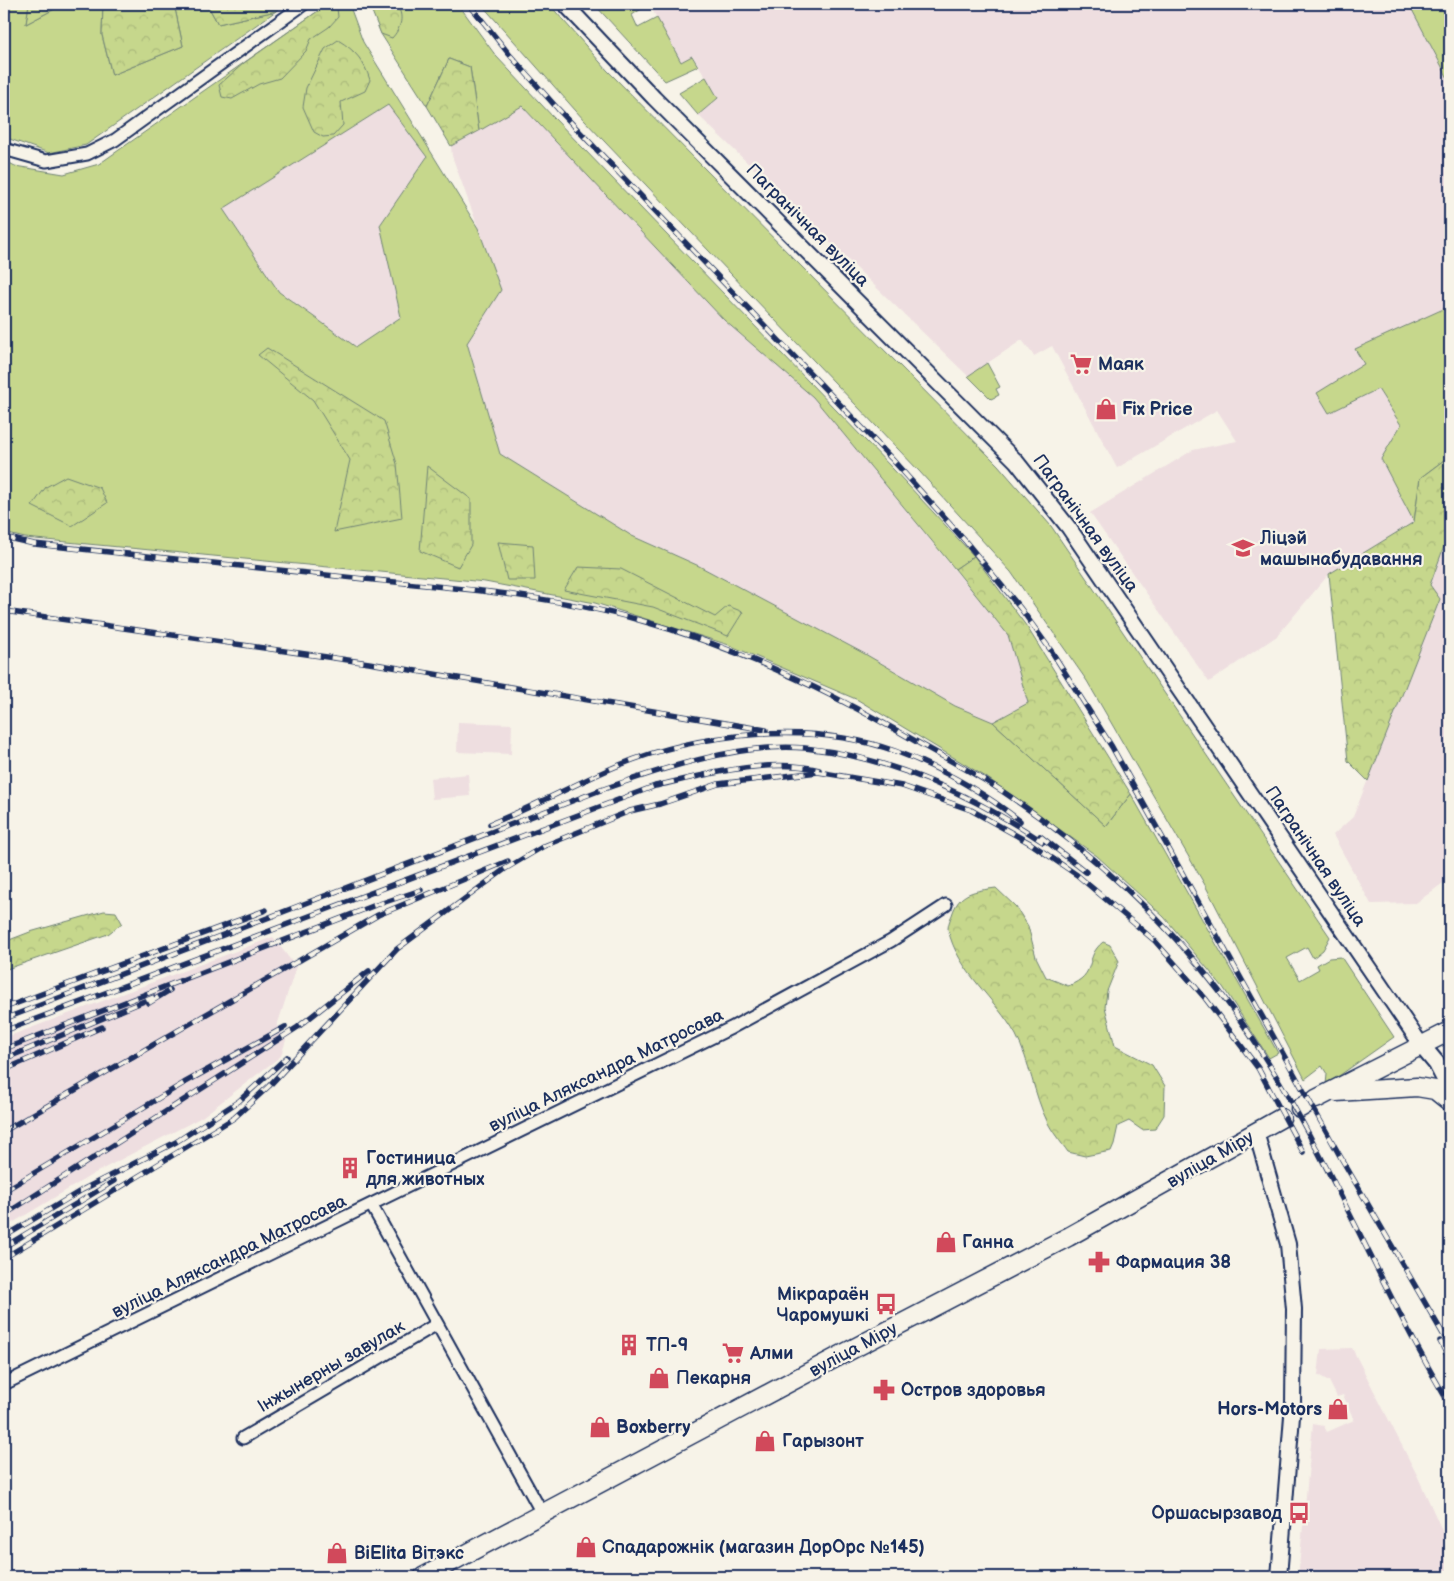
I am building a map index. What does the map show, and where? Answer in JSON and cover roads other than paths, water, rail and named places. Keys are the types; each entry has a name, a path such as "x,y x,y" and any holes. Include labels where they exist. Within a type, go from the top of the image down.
{"main road":[{"path":"1450,1031 1313,1101 1417,1086 1435,1090 1450,1102"},
{"name":"Пагранічная вуліца","path":"1422,1046 1437,1064 1450,1089"},
{"name":"вуліца Міру","path":"423,1577 1068,1238 1281,1118"}],"street":[{"path":"4,149 46,161 92,152 115,140 304,4"},
{"name":"Пагранічная вуліца","path":"565,4 654,98 1016,461 1069,528 1422,1046"},
{"name":"вуліца Аляксандра Матросава","path":"4,1384 372,1206 731,1028 890,941 946,905"},
{"path":"1256,1132 1288,1244 1294,1309 1293,1404 1279,1577"},
{"path":"372,1206 542,1513"},
{"name":"Інжынерны завулак","path":"243,1438 437,1324"}],"railway":[{"path":"469,4 509,54 558,109 891,458 966,542 1021,609 1052,652 1112,747 1340,1156 1450,1346"},
{"path":"4,537 34,544 468,589 537,598 605,611 711,643 782,672 884,723 981,778 1062,834 1119,882 1171,934 1219,991 1253,1039 1284,1090 1313,1142 1393,1301 1450,1405"},
{"path":"4,611 369,663 766,730"},
{"path":"490,824 601,773 649,754 719,738 755,734 828,736 862,742 895,751 929,765 960,781 1020,821"},
{"path":"4,1019 598,791 700,759 727,753 780,747 805,748 868,760 899,769 959,794 1043,842"},
{"path":"4,1031 655,786 758,766 780,765 819,770"},
{"path":"4,1258 234,1118 269,1086 397,949 505,869 544,846 630,811 660,804 718,784 818,772 902,786 971,810 1030,843 1077,875 1155,941 1205,998 1258,1068 1303,1152"},
{"path":"1040,836 1086,872"},
{"path":"4,1131 378,915 508,861"},
{"path":"4,1049 373,906 421,890"},
{"path":"4,1008 266,910"},
{"path":"4,1215 298,1027 369,971"},
{"path":"149,1003 170,990"},
{"path":"4,1059 154,997"},
{"path":"4,1070 102,1027"},
{"path":"4,1191 184,1083 285,1027"},
{"path":"4,1237 82,1190 176,1142 239,1101 287,1057"},
{"path":"4,1247 114,1181"},
{"path":"1440,1341 1450,1361"}],"place":[{"name":"Маяк","path":"1081,364"},
{"name":"Fix Price","path":"1106,409"},
{"name":"Ліцэй машынабудавання","path":"1243,548"},
{"name":"Гостиница для животных","path":"350,1168"},
{"name":"Ганна","path":"946,1242"},
{"name":"Фармация 38","path":"1099,1262"},
{"name":"Мікрараён Чаромушкі","path":"886,1304"},
{"name":"ТП-9","path":"629,1345"},
{"name":"Алми","path":"733,1353"},
{"name":"Пекарня","path":"659,1378"},
{"name":"Остров здоровья","path":"884,1390"},
{"name":"Hors-Motors","path":"1338,1409"},
{"name":"Boxberry","path":"600,1427"},
{"name":"Гарызонт","path":"765,1441"},
{"name":"Оршасырзавод","path":"1299,1513"},
{"name":"Спадарожнік (магазин ДорОрс №145)","path":"586,1547"},
{"name":"ВiElita Вітэкс","path":"337,1553"}]}
